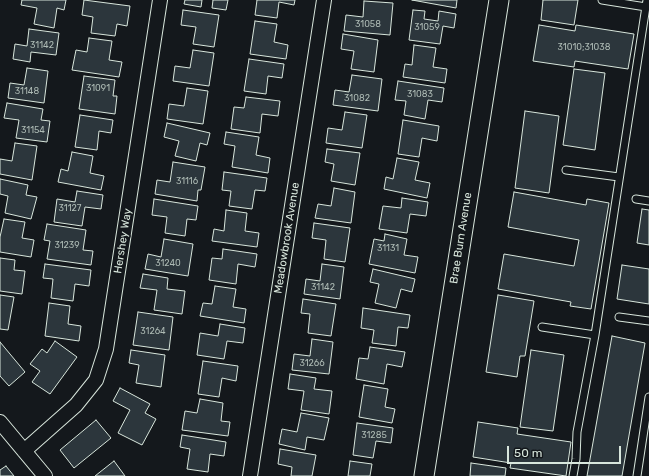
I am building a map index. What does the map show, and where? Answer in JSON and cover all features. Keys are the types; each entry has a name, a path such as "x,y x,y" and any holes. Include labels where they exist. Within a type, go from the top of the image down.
{"street":[{"name":"Hershey Way","path":"24,451 76,405 96,380 106,349 160,0"},
{"name":"Meadowbrook Avenue","path":"250,476 324,0"},
{"name":"Brae Burn Avenue","path":"424,476 499,0"},
{"path":"0,422 44,476"}],"lane":[{"path":"572,476 576,459 577,432 595,335 646,3 602,0"},
{"path":"566,170 619,177"},
{"path":"636,199 649,201"},
{"path":"619,317 649,321"},
{"path":"542,327 595,335"},
{"path":"637,476 649,397"}],"building":[{"path":"22,0 66,0 64,10 57,8 54,28 34,24 37,8 21,5"},
{"path":"84,0 130,6 127,26 117,24 115,36 91,33 93,17 82,15"},
{"path":"185,0 202,0 201,7 184,4"},
{"path":"213,0 228,0 226,10 212,8"},
{"path":"257,0 295,0 294,5 279,2 277,18 255,15"},
{"path":"412,0 457,0 456,8"},
{"path":"543,0 578,0 574,25 541,20"},
{"path":"364,1 393,3 390,35 344,31 346,15 363,17"},
{"path":"183,10 219,15 214,47 193,44 196,27 181,25"},
{"path":"413,10 425,11 424,19 438,21 439,11 456,14 454,28 443,26 440,44 409,40"},
{"path":"255,21 277,24 274,42 288,45 286,59 250,54"},
{"path":"539,25 575,31 576,25 634,34 628,69 575,61 574,67 533,61"},
{"path":"29,29 59,33 56,55 31,52 30,62 13,59 15,44 27,46"},
{"path":"343,34 378,40 374,72 351,69 354,51 341,49"},
{"path":"89,38 112,41 109,60 122,62 119,77 72,70 76,50 87,52"},
{"path":"414,45 436,48 433,67 447,69 445,83 403,77 405,64 412,65"},
{"path":"193,50 214,53 209,86 173,81 175,66 190,68"},
{"path":"249,59 284,64 282,78 268,76 266,94 244,91"},
{"path":"27,68 48,71 44,103 8,98 10,83 24,85"},
{"path":"574,69 605,73 595,150 563,145"},
{"path":"352,75 382,79 378,111 333,105 335,90 349,92"},
{"path":"84,76 115,80 113,96 117,96 115,114 79,109"},
{"path":"398,81 444,88 442,102 428,100 425,119 404,115 406,101 395,100"},
{"path":"187,88 208,91 203,124 167,119 169,104 184,106"},
{"path":"246,97 280,101 278,116 262,114 260,133 231,129 234,107 244,108"},
{"path":"7,103 43,109 41,120 50,121 47,142 16,138 19,120 4,118"},
{"path":"525,111 559,116 549,193 515,188"},
{"path":"345,112 367,115 362,148 326,143 328,128 342,130"},
{"path":"80,115 113,120 111,133 99,131 97,150 75,147"},
{"path":"403,120 439,126 437,141 422,138 419,157 398,154"},
{"path":"167,123 210,133 207,145 200,143 196,161 175,156 179,141 164,137"},
{"path":"226,132 259,137 256,155 270,158 268,173 232,167 235,146 224,144"},
{"path":"15,143 37,146 32,180 0,174 0,159 12,161"},
{"path":"327,149 360,153 355,185 331,181 334,164 325,162"},
{"path":"72,152 93,156 90,173 104,176 101,190 58,182 61,169 68,171"},
{"path":"397,158 419,162 415,180 430,183 427,198 384,189 386,177 393,179"},
{"path":"173,162 205,167 201,190 198,190 197,201 155,194 157,180 170,182"},
{"path":"224,172 267,178 265,191 255,190 252,209 229,206 231,191 222,190"},
{"path":"0,179 28,185 26,195 37,197 31,219 5,213 8,196 0,194"},
{"path":"334,188 355,192 351,223 315,218 318,204 331,206"},
{"path":"77,191 103,195 101,209 85,207 82,226 54,222 57,199 75,202"},
{"path":"514,192 586,205 587,199 609,203 591,309 570,306 571,302 498,289 504,254 574,266 579,240 508,227"},
{"path":"402,198 428,202 426,216 410,214 407,233 379,229 383,206 401,208"},
{"path":"154,199 198,206 196,220 187,219 185,236 165,233 167,217 152,215"},
{"path":"642,209 649,210 649,245 637,243"},
{"path":"226,210 247,213 245,231 259,233 257,247 212,241 214,229 224,231"},
{"path":"4,219 25,222 22,238 34,240 31,257 0,252 0,237"},
{"path":"314,223 350,228 345,262 324,259 326,240 312,238"},
{"path":"47,224 86,230 83,250 93,251 91,265 47,259 50,241 44,240"},
{"path":"385,234 407,239 404,255 418,257 415,273 369,264 374,239 384,241"},
{"path":"164,239 193,244 188,276 145,269 148,254 161,257"},
{"path":"223,249 257,254 255,267 238,264 236,284 209,280 212,258 222,259"},
{"path":"0,258 15,260 14,270 25,271 22,294 0,291"},
{"path":"45,264 91,270 89,286 75,284 73,301 51,298 53,279 43,278"},
{"path":"322,264 344,267 340,299 304,294 306,279 320,281"},
{"path":"622,265 649,269 649,304 617,299"},
{"path":"373,269 415,279 412,292 401,289 396,308 375,303 379,284 370,282"},
{"path":"143,274 168,278 167,289 185,291 182,314 154,310 157,290 140,288"},
{"path":"215,286 236,289 233,307 246,309 244,323 200,316 203,303 212,304"},
{"path":"0,295 14,297 8,330 0,329"},
{"path":"498,295 534,301 525,356 520,356 517,377 486,372"},
{"path":"303,299 336,304 331,336 308,333 310,314 301,313"},
{"path":"49,303 70,306 68,324 81,326 79,341 45,336"},
{"path":"363,308 410,315 408,328 398,327 396,346 372,343 374,330 361,328"},
{"path":"138,312 173,317 169,350 133,345"},
{"path":"220,324 245,328 243,343 227,341 224,359 197,355 200,333 218,336"},
{"path":"612,336 645,343 622,476 587,476"},
{"path":"312,339 333,342 329,374 292,370 294,354 310,356"},
{"path":"55,341 77,357 50,394 32,382 40,371 30,364 42,349 47,353"},
{"path":"0,342 25,372 9,386 0,376"},
{"path":"370,347 405,352 402,367 387,364 384,384 356,379 359,358 368,359"},
{"path":"131,350 165,355 161,387 136,383 139,365 129,363"},
{"path":"531,350 564,355 553,431 520,427"},
{"path":"203,361 238,366 236,381 222,378 219,397 198,394"},
{"path":"290,374 316,378 314,389 332,391 329,414 301,410 304,391 288,389"},
{"path":"364,385 388,389 385,407 395,409 392,423 359,417"},
{"path":"120,388 150,404 145,413 156,419 142,445 118,433 130,410 113,401"},
{"path":"200,399 223,403 221,421 230,422 228,436 182,430 185,411 197,413"},
{"path":"301,413 329,418 324,440 307,437 305,450 279,444 282,429 297,432"},
{"path":"96,420 111,438 74,468 60,450"},
{"path":"478,422 518,428 517,434 571,442 566,476 510,468 511,463 473,457"},
{"path":"357,423 393,428 391,443 376,441 373,458 353,455"},
{"path":"182,435 226,442 224,456 210,454 208,472 187,469 190,449 180,447"},
{"path":"280,449 316,455 312,476 291,476 292,467 278,464"},
{"path":"114,461 125,476 95,476"},
{"path":"350,461 372,464 370,476 348,476"},
{"path":"471,463 506,468 505,476 470,476"},
{"path":"6,466 14,476 0,476 0,470"}]}
